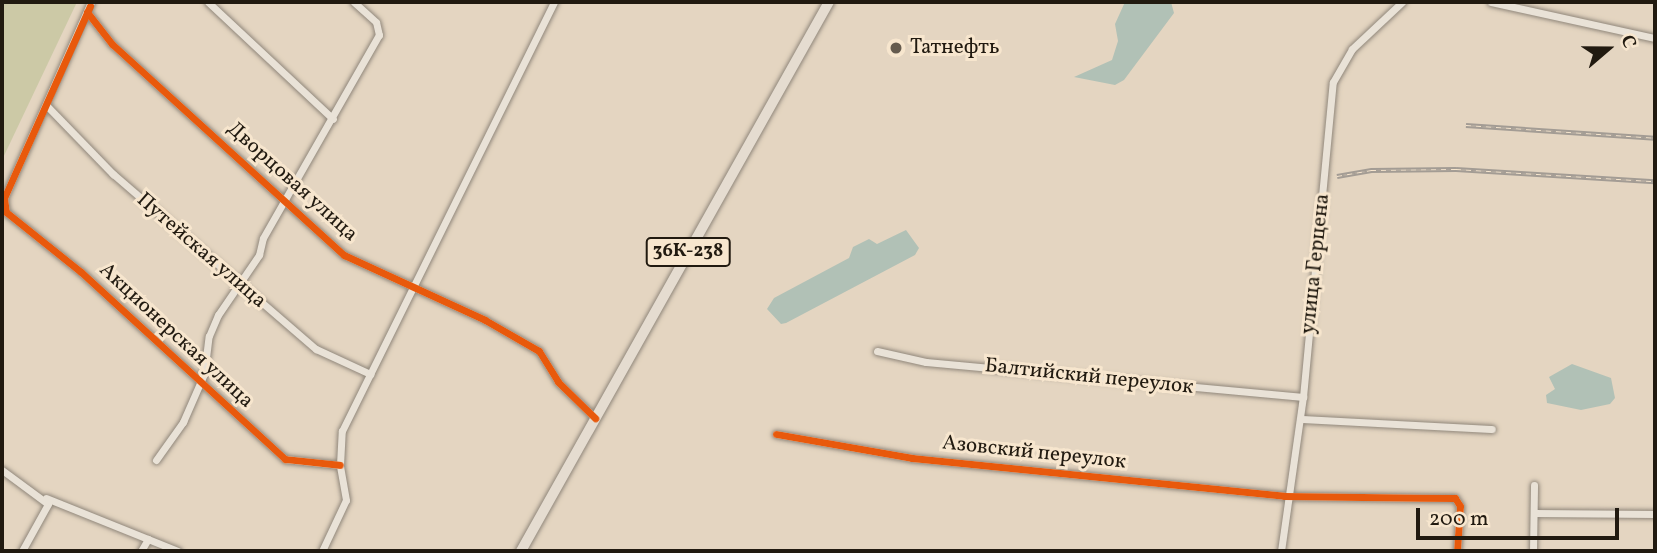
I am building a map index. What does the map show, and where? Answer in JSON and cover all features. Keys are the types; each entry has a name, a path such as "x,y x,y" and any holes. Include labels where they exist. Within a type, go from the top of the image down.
{"main road":[{"name":"36К-238","path":"521,551 829,2"}],"street":[{"path":"3,203 92,2"},
{"path":"208,2 333,119"},
{"path":"156,460 183,422 201,382 209,336 333,119 379,30 354,2"},
{"path":"322,551 346,500 340,465 342,431 554,2"},
{"name":"улица Герцена","path":"1281,551 1301,419 1333,82 1352,49 1402,2"},
{"path":"1491,2 1655,38"},
{"name":"Дворцовая улица","path":"87,12 113,44 344,255 414,286 539,351 558,382 595,418"},
{"name":"Путейская улица","path":"47,106 113,174 316,349 370,374"},
{"name":"Акционерская улица","path":"3,203 13,220 81,272 285,460 340,465"},
{"name":"Балтийский переулок","path":"877,351 926,362 1303,397"},
{"path":"1301,419 1492,429"},
{"name":"Азовский переулок","path":"776,434 912,458 1290,497 1306,493 1455,498 1460,506 1457,551"},
{"path":"2,470 46,498 178,551"},
{"path":"1533,551 1534,485"},
{"path":"22,551 46,512 46,498"},
{"path":"1534,513 1655,514"},
{"path":"141,551 148,539"}],"shaded area":[{"path":"2,2 77,2 2,160"},
{"path":"1125,2 1171,2 1174,13 1124,80 1115,85 1074,77 1112,60 1118,41 1115,24"},
{"path":"906,230 919,248 915,255 786,323 781,324 767,309 774,298 849,258 853,247 869,239 877,244"},
{"path":"1572,364 1611,378 1615,398 1610,404 1581,410 1547,403 1546,395 1555,389 1549,377"}],"railway":[{"path":"1466,125 1655,138"},
{"path":"1337,176 1371,170 1456,169 1655,181"}],"cycle path":[{"path":"90,6 4,198 6,212 81,272 285,459 340,465"},
{"path":"87,12 112,44 344,255 485,320 539,351 558,382 595,418"},
{"path":"776,434 912,458 1284,496 1455,498 1460,506 1457,551"}],"place":[{"name":"Татнефть","path":"896,48"}]}
